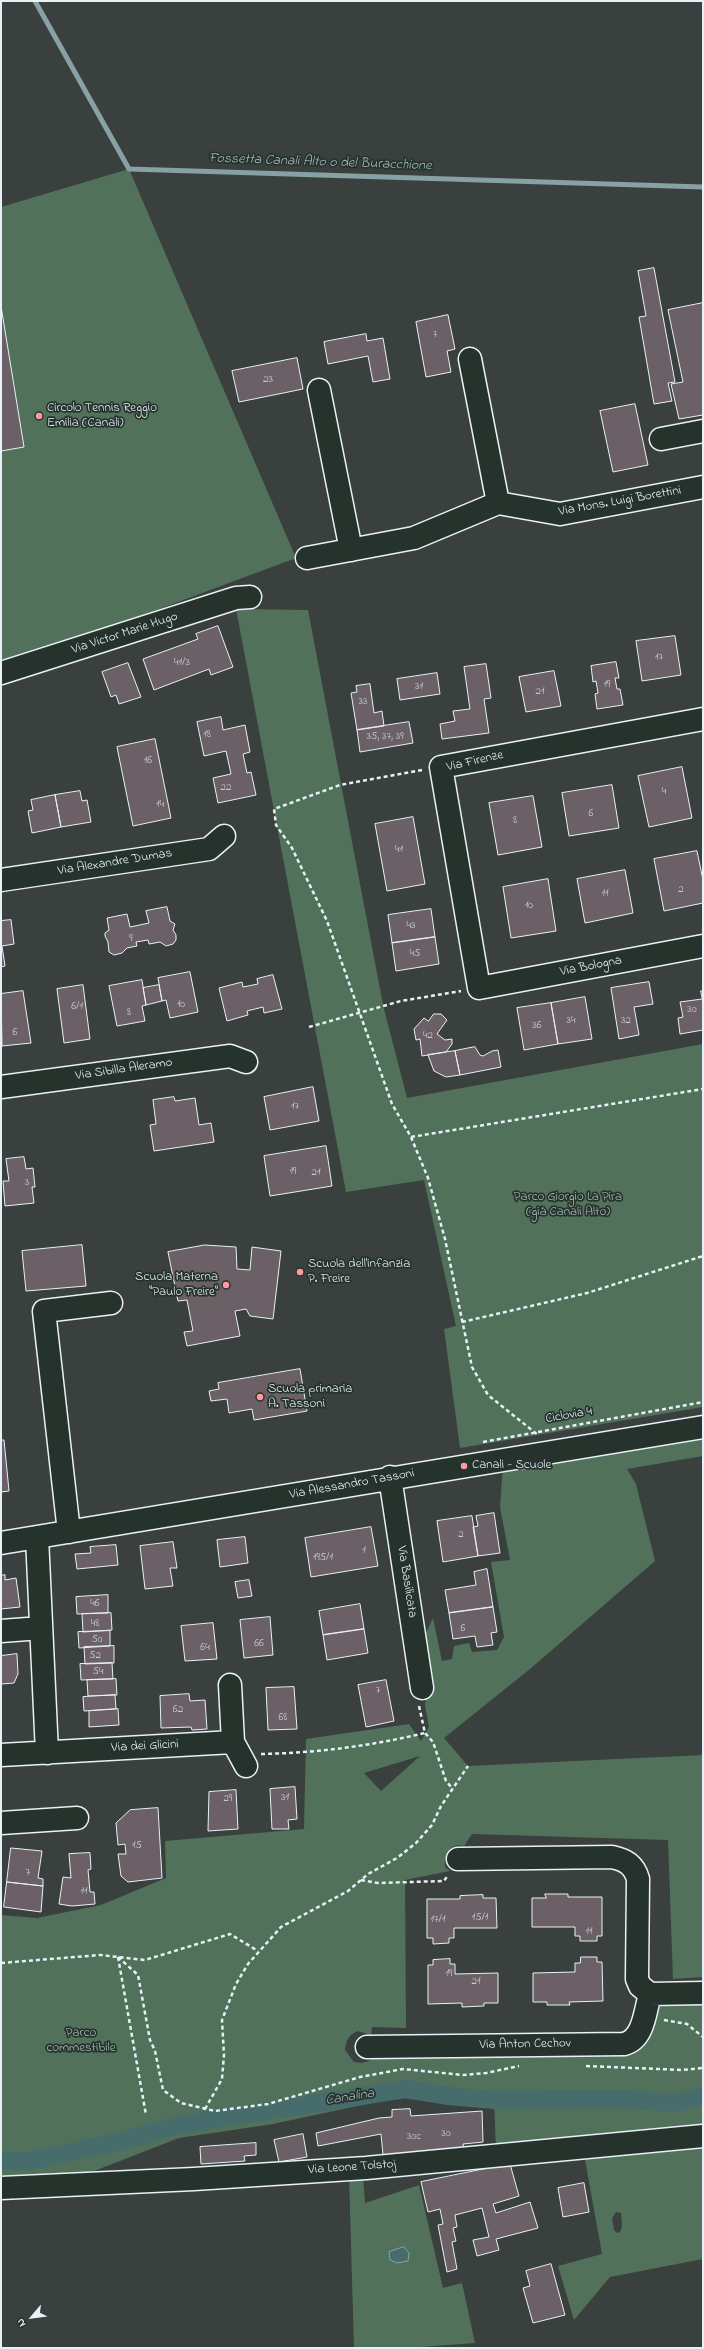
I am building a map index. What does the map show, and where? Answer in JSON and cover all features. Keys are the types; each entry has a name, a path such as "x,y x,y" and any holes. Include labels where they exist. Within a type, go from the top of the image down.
{"street":[{"path":"307,558 414,538 498,503 470,359"},
{"path":"319,390 351,550"},
{"path":"661,439 703,431"},
{"name":"Via Mons. Luigi Borettini","path":"498,503 560,514 703,487"},
{"name":"Via Victor Marie Hugo","path":"1,673 236,598 250,597"},
{"name":"Via Firenze","path":"479,988 441,767 703,718"},
{"name":"Via Alexandre Dumas","path":"1,880 209,849 224,836"},
{"name":"Via Bologna","path":"479,988 703,946"},
{"name":"Via Sibilla Aleramo","path":"1,1088 230,1056 246,1062"},
{"path":"69,1532 44,1311 111,1303"},
{"name":"Via Alessandro Tassoni","path":"1,1543 299,1495 390,1477 703,1427"},
{"name":"Via Basilicata","path":"390,1477 422,1688"},
{"path":"37,1537 47,1753"},
{"path":"1,1631 41,1628"},
{"path":"230,1685 240,1754"},
{"name":"Via dei Glicini","path":"1,1755 47,1753 240,1754"},
{"path":"1,1823 77,1818"},
{"path":"458,1860 612,1857 629,1864 636,1870 638,1879 637,1979 640,1986 650,1994 703,1993"},
{"name":"Via Anton Cechov","path":"367,2048 624,2044 633,2040 639,2033 650,1994"},
{"name":"Via Leone Tolstoj","path":"1,2188 194,2179 366,2168 703,2136"}],"path":[{"path":"441,767 340,785 274,808 276,825 292,848 327,921 392,1104 411,1137 428,1178 437,1208 472,1367 488,1395 535,1432 554,1450"},
{"path":"309,1027 401,1001 479,988"},
{"path":"411,1137 703,1089"},
{"path":"462,1322 587,1293 703,1256"},
{"name":"Ciclovia 4","path":"476,1443 703,1402"},
{"path":"422,1688 419,1705 425,1732 433,1742 446,1781 452,1788"},
{"path":"240,1754 312,1753 379,1744 425,1732"},
{"path":"205,2109 222,2079 224,2055 222,2020 227,2004 236,1984 258,1951 281,1927 348,1890 361,1880 397,1858 416,1843 432,1825 441,1806 468,1766"},
{"path":"361,1880 378,1883 444,1881 458,1860"},
{"path":"1,1963 100,1955 145,1960 190,1948 230,1934 258,1951"},
{"path":"118,1957 138,1975 150,2040 155,2051 163,2090 181,2103 215,2111 268,2104 360,2077 403,2069 463,2074 486,2073 520,2066"},
{"path":"118,1957 146,2115"},
{"path":"643,2020 675,2021 687,2024 703,2036"},
{"path":"582,2066 682,2070 703,2068"}],"green space":[{"path":"129,169 296,558 119,624 1,662 1,207"},
{"name":"Parco Giorgio La Pira (già Canali Alto)","path":"236,609 308,610 383,1005 407,1098 703,1044 703,1407 460,1448 444,1329 456,1326 424,1180 346,1192"},
{"name":"Parco commestibile","path":"703,1438 703,1456 627,1469 636,1484 655,1561 530,1669 444,1738 468,1766 703,1755 703,1977 673,1979 668,1840 472,1834 464,1846 455,1846 449,1850 445,1867 450,1871 405,1880 406,2028 372,2027 371,2035 357,2031 348,2039 345,2050 354,2062 361,2063 369,2061 377,2055 629,2053 658,1998 703,1997 703,2130 496,2149 494,2100 404,2096 273,2124 179,2138 89,2173 1,2177 1,1915 37,1918 101,1905 166,1878 165,1841 304,1829 306,1739 409,1724 421,1741 429,1727 425,1706 427,1687 422,1641 433,1618 442,1661 452,1659 454,1646 469,1643 472,1652 497,1650 504,1637 491,1562 510,1560 500,1507 503,1466","holes":["420,1756 381,1791 364,1773"]},
{"path":"703,2141 703,2259 610,2277 574,2320 558,2266 602,2254 584,2154","holes":["616,2212 621,2213 622,2227 620,2232 617,2233 614,2230 612,2218"]},
{"path":"349,2175 363,2175 365,2203 419,2185 443,2288 462,2283 475,2343 407,2348 354,2348"}],"water":[{"path":"404,2247 409,2253 408,2261 397,2263 390,2260 389,2252"}],"building":[{"path":"654,268 675,382 668,383 672,401 654,404 639,317 646,316 638,271"},
{"path":"703,303 703,415 679,419 671,384 683,382 668,310"},
{"path":"1,306 24,447 1,451"},
{"path":"448,315 455,349 447,351 451,372 426,377 416,322"},
{"path":"366,334 367,341 383,338 390,379 373,382 368,356 328,364 324,342"},
{"path":"297,358 303,389 239,402 232,371"},
{"path":"635,404 648,465 613,472 600,411"},
{"path":"218,626 233,667 211,675 209,669 154,690 143,659 198,639 196,634"},
{"path":"675,636 681,675 642,681 636,641"},
{"path":"616,662 619,678 615,678 617,689 620,689 623,705 597,709 595,694 598,693 596,681 593,682 591,666"},
{"path":"128,663 141,697 119,704 116,695 111,697 102,672"},
{"path":"486,664 491,698 484,699 489,733 442,739 440,724 455,721 453,711 470,709 464,667"},
{"path":"554,671 561,706 526,712 519,677"},
{"path":"437,673 440,694 400,700 397,679"},
{"path":"370,684 374,713 382,711 384,726 357,730 351,693 357,692 356,686"},
{"path":"221,717 223,730 245,725 250,752 243,754 247,773 251,772 256,795 218,803 213,778 231,774 226,751 204,756 197,722"},
{"path":"409,722 413,743 360,752 357,730"},
{"path":"155,739 171,818 133,826 117,747"},
{"path":"682,767 692,818 649,827 638,776"},
{"path":"612,785 619,828 569,836 562,793"},
{"path":"80,791 82,801 87,800 91,822 61,827 55,795"},
{"path":"55,795 61,827 32,833 28,811 33,810 31,800"},
{"path":"533,796 542,847 498,855 489,803"},
{"path":"413,817 425,884 387,891 375,824"},
{"path":"697,851 703,880 703,903 664,911 654,859"},
{"path":"625,870 633,913 585,923 577,879"},
{"path":"548,879 556,931 511,938 503,887"},
{"path":"167,907 170,921 175,924 173,930 176,935 176,940 173,944 166,946 160,942 149,944 148,940 136,942 137,946 127,948 122,953 114,955 109,952 108,942 105,936 105,933 109,930 107,918 127,914 130,927 149,923 146,911"},
{"path":"431,909 435,937 392,943 388,915"},
{"path":"11,920 14,944 2,946 5,966 1,967 1,921"},
{"path":"435,937 439,964 396,971 392,943"},
{"path":"190,972 198,1012 170,1018 166,1000 162,1001 158,978"},
{"path":"273,975 282,1009 264,1013 263,1007 247,1011 248,1015 227,1021 219,988 242,982 243,987 258,984 257,979"},
{"path":"142,980 146,1005 142,1006 145,1021 117,1026 109,986"},
{"path":"649,982 653,1004 634,1007 639,1035 619,1039 611,988"},
{"path":"83,985 90,1039 64,1043 57,989"},
{"path":"159,985 162,1001 146,1005 143,988"},
{"path":"23,991 31,1043 2,1046 1,994"},
{"path":"701,991 703,991 703,1030 680,1034 678,1018 683,1017 680,1002 702,999"},
{"path":"585,997 592,1039 558,1044 551,1003"},
{"path":"551,1003 558,1044 524,1050 517,1008"},
{"path":"434,1014 441,1014 447,1020 437,1034 445,1040 452,1039 452,1044 446,1052 422,1056 420,1039 416,1040 414,1029 424,1018 428,1021"},
{"path":"475,1047 480,1055 483,1056 492,1051 498,1050 501,1067 460,1075 455,1051"},
{"path":"455,1051 460,1075 446,1077 434,1071 428,1055"},
{"path":"313,1087 319,1121 270,1130 264,1097"},
{"path":"174,1097 175,1101 195,1098 199,1125 211,1123 214,1142 154,1151 150,1125 156,1124 153,1100"},
{"path":"326,1146 332,1186 270,1196 264,1156"},
{"path":"24,1157 26,1169 33,1168 35,1187 32,1187 34,1203 5,1206 3,1181 9,1181 6,1159"},
{"path":"82,1245 86,1286 26,1291 22,1251"},
{"name":"Scuola Materna \"Paulo Freire\"","path":"205,1245 236,1247 237,1269 250,1270 252,1247 281,1251 273,1319 250,1316 246,1309 235,1311 240,1336 187,1346 184,1332 193,1331 187,1300 178,1301 168,1252"},
{"path":"300,1369 307,1411 254,1420 252,1409 229,1413 227,1399 211,1401 209,1391 219,1389 218,1383"},
{"path":"1,1440 4,1440 9,1491 1,1492"},
{"path":"494,1513 500,1553 478,1556 473,1527 478,1526 476,1516"},
{"path":"472,1516 478,1556 443,1562 437,1521"},
{"path":"371,1527 378,1566 311,1577 305,1538"},
{"path":"245,1537 248,1563 220,1567 217,1540"},
{"path":"173,1542 177,1568 170,1568 173,1586 145,1589 140,1546"},
{"path":"116,1545 118,1565 77,1569 75,1554 91,1553 90,1547"},
{"path":"487,1569 493,1607 449,1613 445,1590 476,1585 474,1572"},
{"path":"5,1575 5,1580 16,1578 20,1607 1,1609 1,1576"},
{"path":"249,1580 252,1596 238,1598 235,1582"},
{"path":"108,1595 108,1613 77,1614 76,1597"},
{"path":"360,1604 364,1629 323,1635 319,1611"},
{"path":"493,1607 497,1632 491,1633 493,1645 477,1647 475,1636 453,1639 449,1613"},
{"path":"111,1613 112,1630 83,1632 82,1614"},
{"path":"270,1617 273,1655 244,1658 240,1620"},
{"path":"213,1623 217,1659 185,1661 181,1626"},
{"path":"364,1629 368,1653 327,1660 323,1635"},
{"path":"110,1631 110,1646 79,1648 78,1632"},
{"path":"114,1646 114,1663 85,1664 84,1647"},
{"path":"17,1654 18,1674 14,1683 1,1684 1,1656"},
{"path":"112,1663 113,1679 81,1680 80,1664"},
{"path":"116,1679 117,1695 88,1696 87,1680"},
{"path":"386,1680 394,1721 366,1727 358,1685"},
{"path":"294,1687 297,1729 268,1730 266,1688"},
{"path":"189,1694 190,1701 205,1700 207,1729 192,1730 191,1727 161,1728 160,1696"},
{"path":"115,1695 116,1709 84,1711 83,1697"},
{"path":"118,1709 119,1725 89,1727 89,1711"},
{"path":"295,1787 297,1819 288,1820 289,1829 272,1829 270,1789"},
{"path":"236,1790 238,1829 208,1831 209,1792"},
{"path":"158,1808 162,1878 128,1882 121,1876 118,1854 126,1854 125,1844 118,1845 116,1823 130,1810"},
{"path":"11,1848 42,1851 38,1878 43,1879 43,1886 7,1882"},
{"path":"90,1853 91,1869 88,1870 90,1892 94,1892 95,1904 72,1906 59,1904 63,1877 71,1878 69,1854"},
{"path":"7,1882 43,1886 41,1912 4,1907"},
{"path":"545,1894 568,1894 568,1897 602,1897 602,1936 597,1936 597,1941 580,1941 580,1936 575,1936 575,1927 532,1927 532,1898 546,1898"},
{"path":"483,1895 483,1898 496,1898 497,1928 454,1928 454,1938 449,1938 449,1943 433,1944 433,1938 427,1938 427,1899 460,1899 460,1896"},
{"path":"581,1957 597,1957 597,1962 602,1962 603,2001 569,2002 570,2005 547,2005 547,2002 533,2002 533,1973 575,1972 575,1963 580,1963"},
{"path":"450,1959 450,1964 455,1964 455,1974 498,1973 498,2003 484,2003 484,2006 462,2007 462,2003 428,2004 428,1965 433,1965 433,1960"},
{"path":"410,2109 411,2116 482,2111 483,2142 463,2144 464,2149 383,2155 381,2134 318,2146 316,2133 379,2118 392,2117 392,2110"},
{"path":"303,2134 307,2157 279,2162 274,2140"},
{"path":"256,2143 256,2155 244,2156 245,2161 201,2164 200,2147"},
{"path":"510,2164 519,2196 493,2204 496,2213 530,2202 538,2228 496,2239 499,2250 477,2256 473,2240 489,2237 482,2208 455,2215 457,2227 453,2228 456,2241 452,2242 457,2269 447,2272 438,2225 443,2224 440,2209 428,2212 421,2182"},
{"path":"584,2183 589,2212 563,2217 558,2188"},
{"path":"551,2264 565,2315 533,2323 523,2288 530,2286 526,2271"}],"waterway":[{"name":"Fossetta Canali Alto o del Buracchione","path":"35,1 129,169 703,187"},
{"name":"Canalina","path":"1,2161 30,2161 117,2142 180,2125 405,2089 449,2096 494,2100 622,2099 674,2103 703,2096"}],"place":[{"name":"Circolo Tennis Reggio Emilia (Canali)","path":"39,416"},
{"name":"Scuola dell'infanzia P. Freire","path":"300,1272"},
{"name":"Scuola Materna \"Paulo Freire\"","path":"226,1285"},
{"name":"Scuola primaria A. Tassoni","path":"260,1397"},
{"name":"Canali - Scuole","path":"464,1466"}]}
